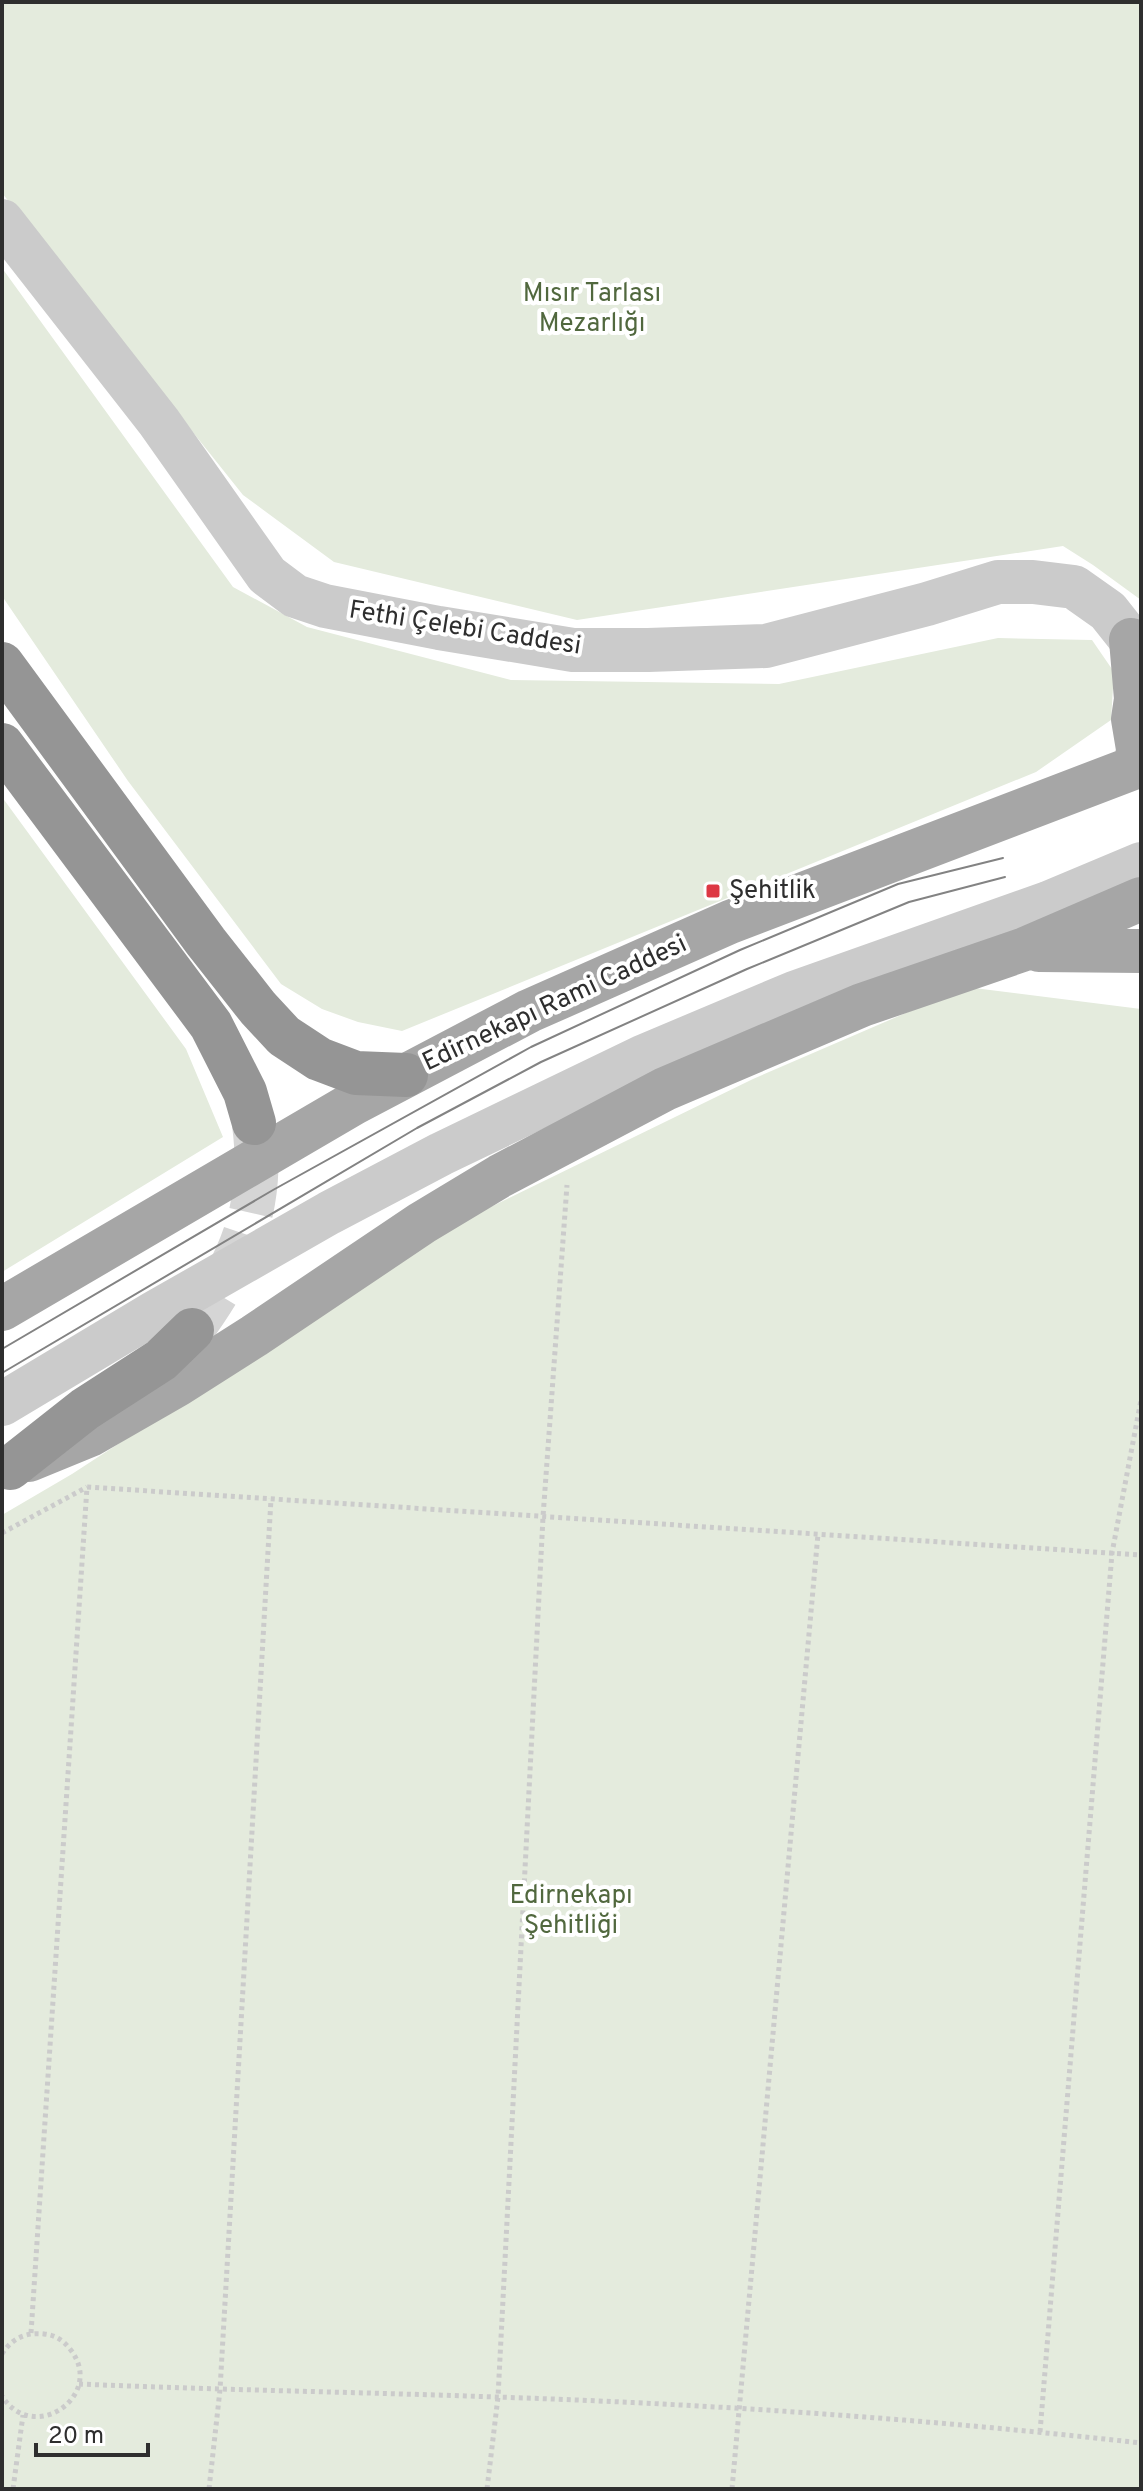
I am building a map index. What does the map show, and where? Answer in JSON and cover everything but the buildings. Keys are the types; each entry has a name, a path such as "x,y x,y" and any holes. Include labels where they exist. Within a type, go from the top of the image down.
{"highway":[{"path":"2,664 206,942 284,1036 319,1059 356,1073 406,1075"},
{"path":"2,745 211,1025 245,1092 254,1123"},
{"path":"6,1470 85,1409 161,1360 192,1330"}],"main road":[{"path":"1138,653 1133,719 1139,766"},
{"name":"Edirnekapı Rami Caddesi","path":"2,1309 406,1075 529,1011 730,922 1139,766"},
{"path":"6,1470 90,1435 254,1336 448,1207 665,1089 862,1005 1025,949 1141,899"},
{"path":"1025,949 1141,951"}],"street":[{"name":"Fethi Çelebi Caddesi","path":"2,221 159,422 258,564 267,575 295,596 325,606 573,650 648,650 766,646 998,582 1033,582 1074,587 1108,611 1138,653"},
{"path":"2,1404 329,1213 441,1154 642,1057 794,993 1048,903 1141,864"}],"path":[{"path":"487,2489 498,2397 543,1517 567,1185"},
{"path":"1040,2432 1112,1553 1141,1400"},
{"path":"2,1533 87,1487 1141,1555"},
{"path":"31,2333 87,1487"},
{"path":"209,2489 220,2390 271,1499"},
{"path":"732,2489 818,1534"},
{"path":"2,2354 17,2338 31,2333 51,2335 64,2342 75,2355 80,2369 74,2396 52,2415 23,2415 6,2403 2,2396"},
{"path":"79,2384 738,2408 1141,2443"},
{"path":"13,2489 23,2415"}],"green space":[{"name":"Mısır Tarlası Mezarlığı","path":"2,2 1141,2 1141,600 1063,546 577,620 334,562 243,495 2,193"},
{"path":"2,268 233,587 307,627 511,680 779,684 998,638 1092,640 1114,672 1111,720 1036,772 402,1031 358,1022 322,1009 281,984 128,781 2,596"},
{"path":"2,797 186,1049 223,1137 2,1272"},
{"name":"Edirnekapı Şehitliği","path":"966,987 1141,1009 1141,2489 2,2489 2,1515 72,1474 458,1223 753,1079"}],"tunnel":[{"path":"192,1330 223,1282 245,1233 256,1182 254,1124"}],"tram line":[{"path":"2,1349 273,1190 531,1047 740,950 898,884 1003,858"},
{"path":"2,1373 417,1128 541,1062 747,969 909,902 1005,877"}],"place":[{"name":"Şehitlik","path":"713,891"}]}
